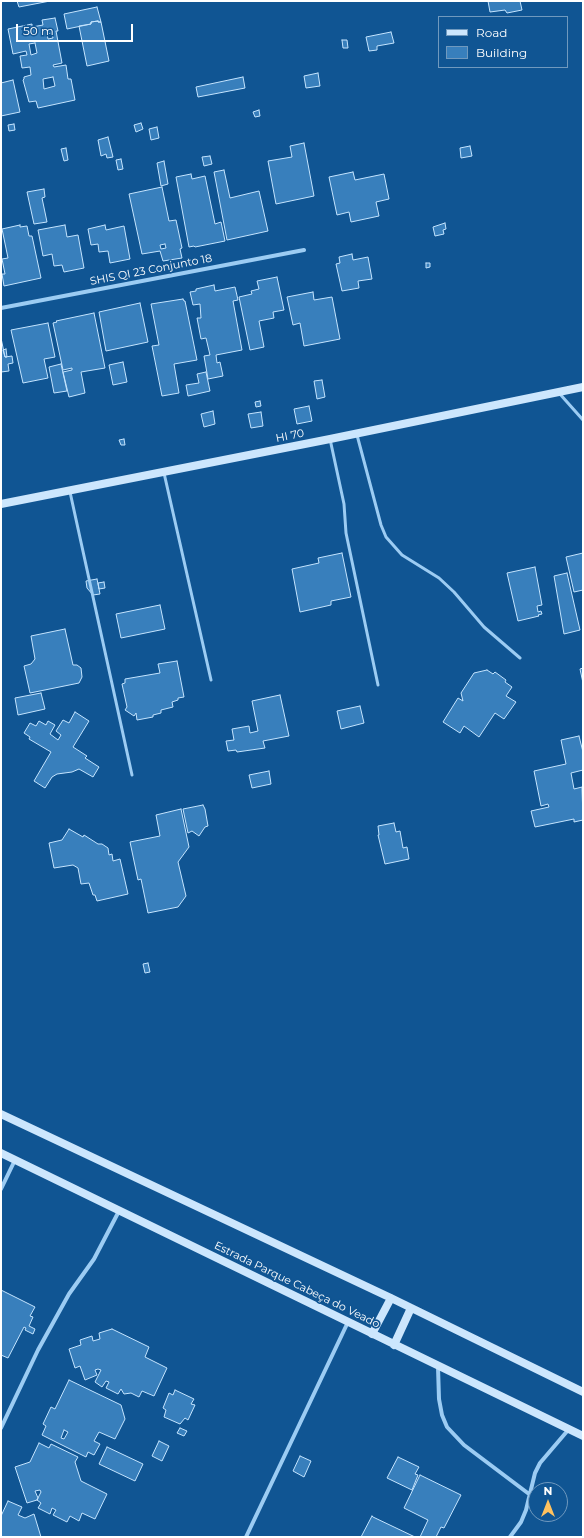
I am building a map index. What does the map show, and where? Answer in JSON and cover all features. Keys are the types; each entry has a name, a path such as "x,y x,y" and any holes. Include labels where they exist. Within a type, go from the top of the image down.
{"main road":[{"name":"HI 70","path":"1,504 583,387"},
{"path":"1,1114 391,1298 583,1392"},
{"name":"Estrada Parque Cabeça do Veado","path":"1,1153 438,1367 583,1436"},
{"path":"372,1334 391,1298"},
{"path":"394,1345 411,1308"}],"street":[{"name":"SHIS QI 23 Conjunto 18","path":"1,308 304,250"},
{"path":"1,1189 15,1160"},
{"path":"1,1428 38,1350 68,1294 94,1259 119,1211"},
{"path":"246,1537 348,1322"},
{"path":"438,1367 442,1415 447,1427 464,1445 528,1493"},
{"path":"532,1482 540,1463 569,1429"},
{"path":"510,1537 521,1522 526,1510 528,1499"}],"lane":[{"path":"558,392 583,420"},
{"path":"356,433 381,525 386,537 402,555 439,578 454,592 484,627 520,658"},
{"path":"330,439 344,504 346,533 378,685"},
{"path":"163,472 211,680"},
{"path":"70,490 132,775"}],"building":[{"path":"17,1 50,1 19,7"},
{"path":"488,1 520,1 522,10 507,13 505,10 490,12"},
{"path":"97,7 101,22 91,22 91,24 67,29 64,14"},
{"path":"55,18 62,63 53,65 54,67 66,65 68,79 71,79 75,100 38,108 36,101 29,102 23,80 24,77 31,75 30,67 22,68 20,56 27,55 26,51 13,54 8,29 32,24 32,27 43,25 42,20","holes":["52,33 53,38 48,39 47,34","35,43 37,53 31,55 29,44","53,77 55,86 44,89 43,79"]},
{"path":"98,21 101,22 109,61 87,66 79,26"},
{"path":"391,32 394,43 377,46 377,50 369,51 366,37"},
{"path":"342,40 347,40 348,48 343,48"},
{"path":"318,73 320,86 306,88 304,76"},
{"path":"243,77 245,88 198,97 196,87"},
{"path":"13,80 20,112 1,116 1,83"},
{"path":"259,110 260,116 255,117 253,112"},
{"path":"141,123 143,129 136,132 134,125"},
{"path":"14,124 15,130 9,131 8,125"},
{"path":"157,127 159,138 151,140 149,129"},
{"path":"108,137 113,157 107,158 106,154 101,156 98,140"},
{"path":"304,143 314,196 276,204 268,161 292,157 290,146"},
{"path":"470,146 472,156 461,158 460,148"},
{"path":"66,148 68,160 64,161 61,149"},
{"path":"210,156 212,164 204,166 202,157"},
{"path":"121,159 123,169 118,170 116,160"},
{"path":"164,161 168,184 161,186 157,163"},
{"path":"224,170 230,198 259,191 268,231 227,240 214,172"},
{"path":"353,172 355,180 384,174 389,199 376,202 379,216 351,222 349,212 337,215 329,177"},
{"path":"191,174 192,179 205,176 215,224 221,222 225,241 189,247 176,177"},
{"path":"162,187 169,221 176,220 182,248 180,249 182,258 163,261 160,251 142,254 129,194","holes":["165,244 166,248 161,249 160,245"]},
{"path":"44,189 45,197 42,198 47,222 34,224 27,192"},
{"path":"445,223 446,229 443,230 444,234 435,236 433,227"},
{"path":"20,225 20,227 27,226 29,236 32,236 41,278 4,286 2,274 5,274 2,259 8,258 2,229"},
{"path":"65,225 67,237 78,235 84,268 64,272 62,265 54,266 52,254 43,256 38,230"},
{"path":"105,225 106,230 124,226 130,259 110,263 108,251 99,252 98,244 91,245 88,229"},
{"path":"352,254 353,260 368,257 372,279 358,281 359,288 342,291 336,264 340,263 339,257"},
{"path":"426,263 430,263 430,267 426,268"},
{"path":"277,277 284,310 273,312 274,318 259,321 264,347 250,350 239,297 252,294 251,291 259,289 257,281"},
{"path":"214,285 215,291 235,287 238,300 233,301 242,350 216,355 217,363 220,362 223,376 208,379 204,356 210,355 206,338 201,339 197,318 201,318 200,304 193,305 190,292"},
{"path":"313,292 314,300 332,297 340,339 304,346 300,323 293,325 287,297"},
{"path":"183,299 185,301 197,360 174,364 179,393 162,396 152,346 159,345 151,304"},
{"path":"140,303 148,342 106,351 99,312"},
{"path":"94,313 105,368 81,372 85,393 69,397 63,372 72,370 72,368 63,370 53,323 57,322 56,321"},
{"path":"48,323 55,357 44,359 48,378 23,383 11,330"},
{"path":"1,338 5,357 12,356 13,363 8,364 9,371 1,372"},
{"path":"6,349 7,357 5,357 3,350"},
{"path":"123,362 127,382 113,385 109,365"},
{"path":"61,364 67,391 54,393 49,367"},
{"path":"206,372 210,391 188,396 186,385 199,383 197,374"},
{"path":"322,380 325,397 317,399 314,381"},
{"path":"260,401 261,406 256,407 255,402"},
{"path":"309,406 312,421 297,424 294,409"},
{"path":"213,411 215,424 204,427 201,414"},
{"path":"261,412 263,426 251,428 248,414"},
{"path":"124,439 125,445 121,445 119,440"},
{"path":"342,553 351,597 331,601 331,605 300,612 292,569 319,563 318,558"},
{"path":"583,553 583,590 574,592 566,557"},
{"path":"535,567 542,605 537,606 538,612 541,611 542,614 518,621 507,573"},
{"path":"567,573 580,630 564,634 554,576"},
{"path":"97,579 100,594 93,595 87,588 86,581"},
{"path":"104,582 105,588 99,589 98,583"},
{"path":"160,605 165,629 121,638 116,614"},
{"path":"65,629 73,665 77,665 81,668 82,677 79,683 30,693 24,666 31,664 35,659 31,636"},
{"path":"177,661 184,697 178,698 178,700 172,702 173,707 161,710 161,713 153,715 153,717 137,720 136,713 134,716 125,710 127,707 122,684 125,683 125,679 160,673 158,664"},
{"path":"583,668 583,683 580,669"},
{"path":"487,670 493,674 495,672 506,680 505,682 512,687 506,696 516,702 504,719 495,713 479,737 464,726 460,733 443,722 458,698 463,701 461,693 474,673"},
{"path":"41,693 45,709 18,715 15,698"},
{"path":"280,695 289,736 263,741 265,748 237,752 236,750 228,751 226,741 234,740 232,729 249,726 250,733 258,731 252,701"},
{"path":"360,706 364,723 341,729 337,711"},
{"path":"75,712 89,721 73,747 87,756 85,758 99,767 93,777 79,769 72,772 57,774 52,777 45,788 34,781 51,752 29,739 30,737 24,733 30,723 36,726 39,721 46,725 48,721 55,725 50,734 58,740 61,735 56,731 63,720 69,723"},
{"path":"579,736 583,752 583,770 571,773 574,789 582,787 583,820 574,822 574,819 535,827 531,811 549,807 548,804 541,806 534,771 566,764 561,740"},
{"path":"269,771 271,784 252,788 249,775"},
{"path":"203,805 208,826 205,827 199,836 192,831 188,833 183,809"},
{"path":"181,809 189,847 178,862 186,896 178,907 148,913 141,879 138,880 130,842 160,836 156,815"},
{"path":"394,823 396,832 400,831 403,848 407,847 409,859 385,864 378,835 378,826"},
{"path":"69,829 108,848 109,855 112,854 113,861 120,859 128,894 97,901 95,895 93,895 89,883 81,884 78,868 73,865 54,868 49,843 62,840"},
{"path":"148,963 150,972 145,973 143,964"},
{"path":"1,1290 35,1307 30,1316 33,1317 29,1326 35,1329 33,1334 25,1330 26,1328 24,1327 8,1358 1,1355"},
{"path":"112,1329 149,1347 145,1357 167,1368 154,1396 142,1391 139,1397 131,1393 124,1394 121,1389 118,1394 106,1388 109,1382 106,1381 102,1387 95,1382 101,1370 95,1370 97,1375 85,1380 80,1366 75,1368 69,1349 81,1345 80,1340 92,1336 93,1341 100,1339 99,1333"},
{"path":"69,1380 121,1405 125,1419 115,1439 99,1432 94,1441 100,1444 94,1455 88,1452 86,1457 42,1435 46,1426 43,1424 51,1407 55,1409","holes":["64,1430 68,1432 64,1439 61,1438"]},
{"path":"175,1390 194,1399 191,1404 195,1405 188,1420 185,1418 180,1424 164,1417 166,1410 163,1408 169,1393 173,1395"},
{"path":"180,1428 187,1431 184,1436 177,1433"},
{"path":"159,1441 169,1446 162,1461 152,1456"},
{"path":"39,1443 49,1448 51,1444 78,1457 75,1462 81,1481 107,1494 95,1519 82,1513 79,1521 70,1516 67,1522 53,1515 56,1510 52,1508 50,1514 38,1508 41,1503 37,1500 27,1503 15,1467 30,1462","holes":["40,1490 41,1492 38,1498 35,1491"]},
{"path":"107,1447 143,1464 135,1481 99,1464"},
{"path":"300,1456 311,1461 304,1477 293,1471"},
{"path":"398,1457 419,1467 415,1474 418,1475 412,1490 387,1478"},
{"path":"420,1475 461,1495 444,1528 441,1527 436,1537 420,1537 428,1520 404,1508"},
{"path":"8,1501 22,1507 18,1515 25,1518 34,1514 41,1537 1,1537 1,1516"},
{"path":"372,1516 373,1517 415,1537 361,1537"}]}
